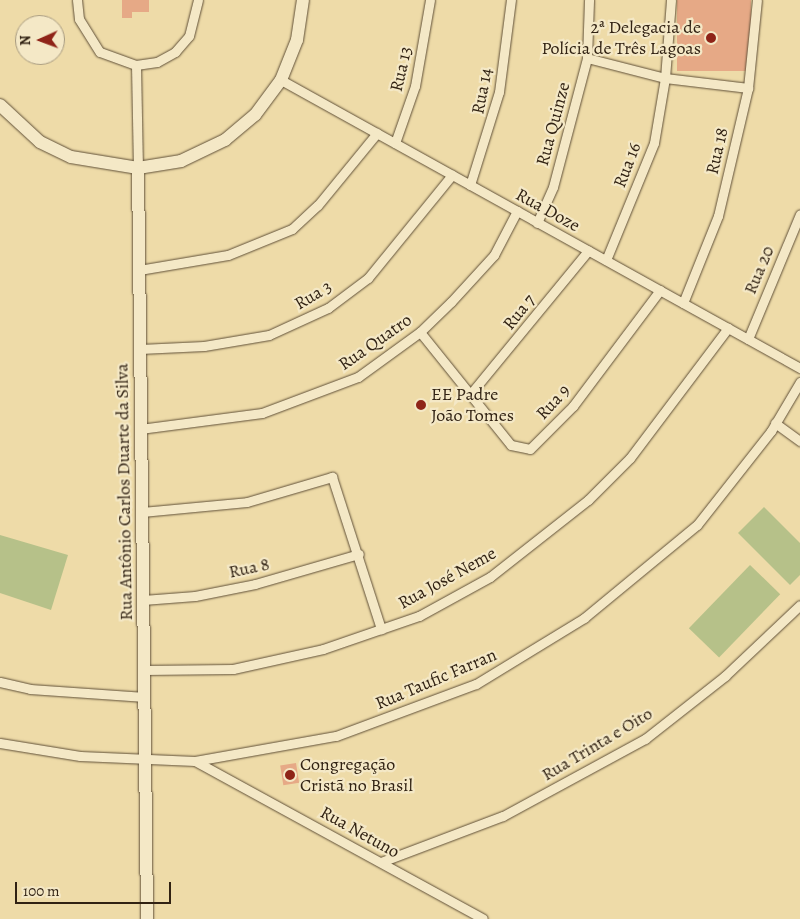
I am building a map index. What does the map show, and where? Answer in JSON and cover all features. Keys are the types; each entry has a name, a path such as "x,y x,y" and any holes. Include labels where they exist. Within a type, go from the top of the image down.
{"street":[{"path":"77,0 79,19 100,52 136,65 157,62 175,52 189,36 198,0"},
{"path":"0,104 40,142 71,157 138,168 181,161 225,140 255,115 281,80 297,40 303,0"},
{"name":"Rua 13","path":"395,143 415,86 430,0"},
{"name":"Rua 14","path":"470,185 499,92 511,0"},
{"name":"Rua Quinze","path":"537,223 553,187 587,58 589,0"},
{"name":"Rua 16","path":"606,260 654,143 665,78 671,0"},
{"name":"Rua 18","path":"683,303 718,216 748,88 757,0"},
{"path":"587,58 665,78 748,88"},
{"name":"Rua Antônio Carlos Duarte da Silva","path":"136,65 147,919"},
{"name":"Rua Doze","path":"281,80 800,368"},
{"path":"139,270 228,255 292,229 328,194 377,133"},
{"name":"Rua 3","path":"140,350 204,346 269,335 328,308 368,278 452,175"},
{"name":"Rua Quatro","path":"140,429 220,422 307,400 358,377 420,332 494,255 516,211"},
{"name":"Rua 20","path":"748,339 800,214"},
{"name":"Rua 7","path":"472,392 588,251"},
{"name":"Rua 9","path":"420,332 472,392 511,444 530,449 574,406 660,290"},
{"name":"Rua José Neme","path":"144,670 233,668 323,649 420,616 490,577 588,500 630,458 728,328"},
{"name":"Rua Taufic Farran","path":"0,742 80,756 195,761 336,736 468,687 529,655 584,618 697,525 775,423 800,382"},
{"path":"775,423 800,441"},
{"path":"142,512 247,502 332,477 359,554 381,629"},
{"name":"Rua 8","path":"143,600 195,596 255,584 359,554"},
{"name":"Rua Trinta e Oito","path":"380,862 503,816 644,739 725,676 800,605"},
{"path":"0,682 30,689 145,697"},
{"name":"Rua Netuno","path":"195,761 483,919"}],"green space":[{"path":"764,507 800,543 800,575 790,585 738,533"},
{"path":"0,535 68,555 51,610 0,593"},
{"path":"750,565 780,594 719,657 689,628"}],"building":[{"path":"122,0 149,0 149,12 132,12 132,18 122,18"},
{"name":"2ª Delegacia de Polícia de Três Lagoas","path":"677,0 751,0 751,71 677,71"},
{"name":"Congregação Cristã no Brasil","path":"296,763 299,783 283,785 280,766"}],"place":[{"name":"2ª Delegacia de Polícia de Três Lagoas","path":"711,38"},
{"name":"EE Padre João Tomes","path":"421,405"},
{"name":"Congregação Cristã no Brasil","path":"290,775"}]}
